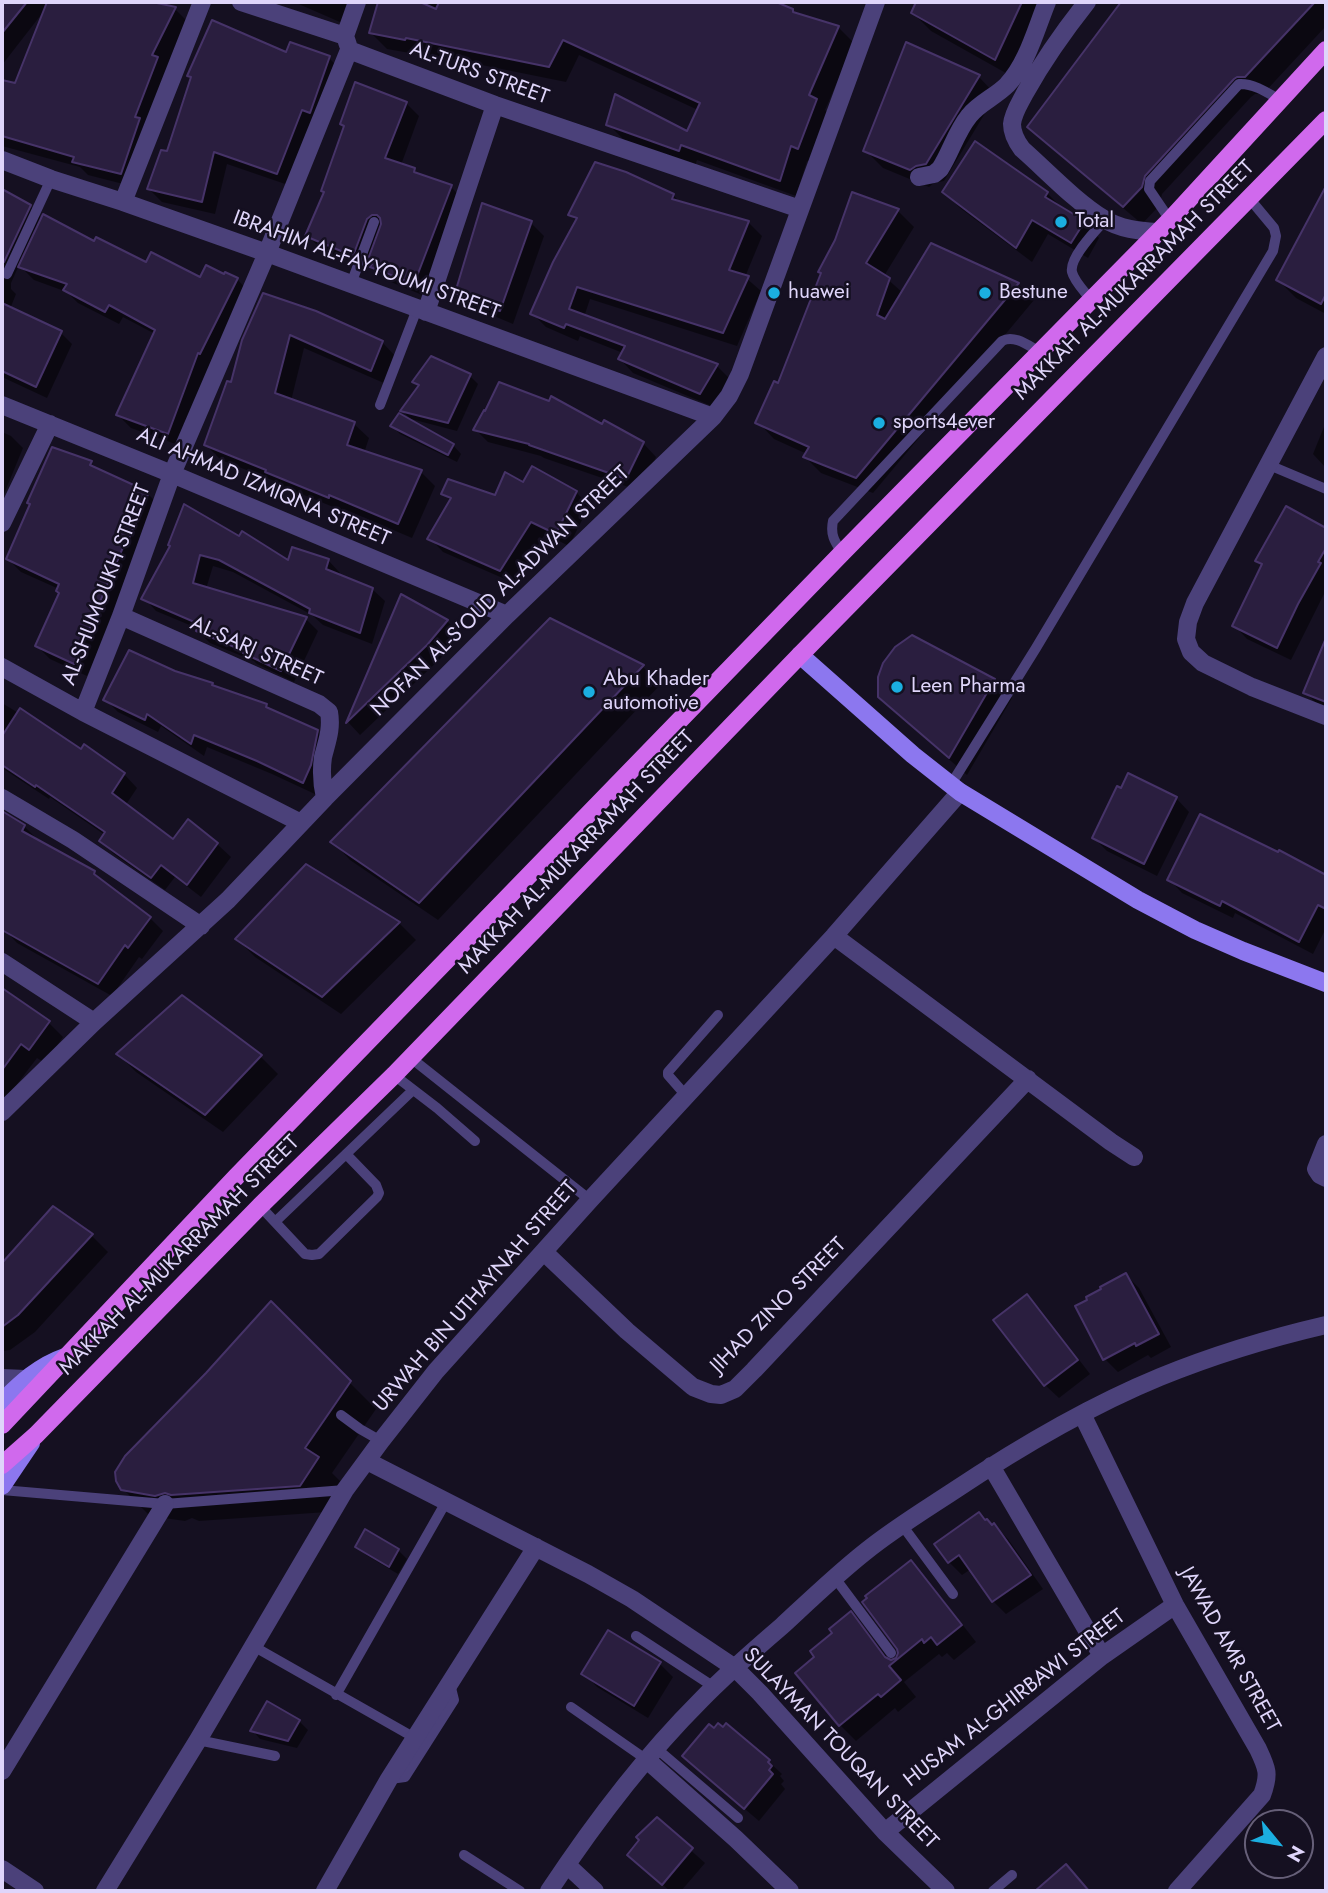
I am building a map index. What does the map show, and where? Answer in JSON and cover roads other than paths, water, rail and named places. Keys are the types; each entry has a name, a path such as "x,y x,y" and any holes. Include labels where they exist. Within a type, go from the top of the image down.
{"main road":[{"name":"MAKKAH AL-MUKARRAMAH STREET","path":"2,1425 246,1167 1163,226 1326,50"},
{"path":"1284,163 1326,105"},
{"name":"MAKKAH AL-MUKARRAMAH STREET","path":"2,1465 36,1435 260,1206 411,1058 800,655 1326,120"}],"street":[{"path":"123,202 202,2"},
{"name":"AL-TURS STREET","path":"241,2 495,105 800,209"},
{"path":"267,253 347,43 357,2"},
{"name":"NOFAN AL-S'OUD AL-ADWAN STREET","path":"2,1112 93,1023 201,926 506,615 713,417 729,396 740,374 876,2"},
{"path":"919,177 934,174 940,169 967,118 1006,86 1015,75 1047,2"},
{"path":"1087,2 1036,73 1017,108 1012,124 1016,142 1105,220 1130,229 1163,226"},
{"path":"421,311 495,105"},
{"name":"IBRAHIM AL-FAYYOUMI STREET","path":"2,160 267,253 713,417"},
{"name":"AL-SHUMOUKH STREET","path":"83,712 172,474 267,253"},
{"path":"1326,356 1321,379 1269,465 1195,603 1188,622 1186,639 1191,652 1203,663 1252,687 1326,716"},
{"name":"ALI AHMAD IZMIQNA STREET","path":"2,405 506,615"},
{"path":"2,523 50,424"},
{"name":"AL-SARJ STREET","path":"121,616 319,704 329,712 331,733 322,771 325,798"},
{"path":"800,655 955,789 1138,900 1195,930 1326,983"},
{"path":"2,667 83,712 301,823"},
{"name":"URWAH BIN UTHAYNAH STREET","path":"105,1891 198,1740 345,1490 381,1441 436,1371 834,936 955,789"},
{"path":"2,797 73,840 201,926"},
{"path":"834,936 1134,1157"},
{"path":"2,962 93,1023"},
{"name":"JIHAD ZINO STREET","path":"544,1252 627,1331 693,1387 721,1395 735,1389 754,1370 1028,1079"},
{"path":"1326,1144 1316,1169 1326,1178"},
{"path":"595,1891 558,1878 651,1754 714,1687 867,1550 991,1466 1082,1414 1158,1377 1213,1357 1326,1325"},
{"name":"MAKKAH AL-MUKARRAMAH STREET","path":"2,1402 24,1379 65,1357"},
{"path":"2,1377 24,1379"},
{"name":"JAWAD AMR STREET","path":"1082,1414 1175,1605 1266,1767 1267,1780 1262,1795 1177,1891"},
{"name":"MAKKAH AL-MUKARRAMAH STREET","path":"2,1488 36,1435"},
{"name":"SULAYMAN TOUQAN STREET","path":"367,1461 588,1574 632,1599 735,1668 885,1832 946,1891"},
{"path":"991,1466 1102,1656"},
{"path":"2,1771 165,1504"},
{"path":"325,1891 389,1779 536,1548"},
{"name":"HUSAM AL-GHIRBAWI STREET","path":"885,1832 1102,1656 1175,1605"},
{"path":"651,1754 790,1891"},
{"path":"2,1869 35,1891"}],"lane":[{"path":"1163,226 1149,188 1150,180 1239,83 1245,83 1280,100"},
{"path":"7,274 51,179"},
{"path":"955,789 1273,251 1276,236 1274,228 1249,198"},
{"path":"1091,300 1074,276 1072,265 1105,220"},
{"path":"351,284 374,222"},
{"path":"380,405 421,311"},
{"path":"842,553 832,537 833,521 1002,341 1007,338 1015,339 1040,352"},
{"path":"1269,465 1326,489"},
{"path":"688,1093 682,1091 668,1072 718,1014"},
{"path":"411,1058 590,1200"},
{"path":"394,1075 475,1141"},
{"path":"275,1222 413,1090"},
{"path":"260,1206 305,1254 318,1254 379,1193 376,1185 346,1154"},
{"path":"341,1415 381,1441"},
{"path":"2,1488 165,1504 345,1490"},
{"path":"336,1695 446,1503"},
{"path":"902,1525 953,1594"},
{"path":"835,1578 891,1653"},
{"path":"636,1636 714,1687"},
{"path":"253,1646 415,1738"},
{"path":"389,1779 405,1777 454,1700 450,1684"},
{"path":"571,1707 651,1754 738,1818"},
{"path":"198,1740 275,1756"},
{"path":"464,1855 520,1891"},
{"path":"993,1891 1012,1875"}],"place":[{"name":"Total","path":"1061,222"},
{"name":"huawei","path":"774,293"},
{"name":"Bestune","path":"985,293"},
{"name":"sports4ever","path":"879,423"},
{"name":"Leen Pharma","path":"897,687"},
{"name":"Abu Khader automotive","path":"589,692"}]}
